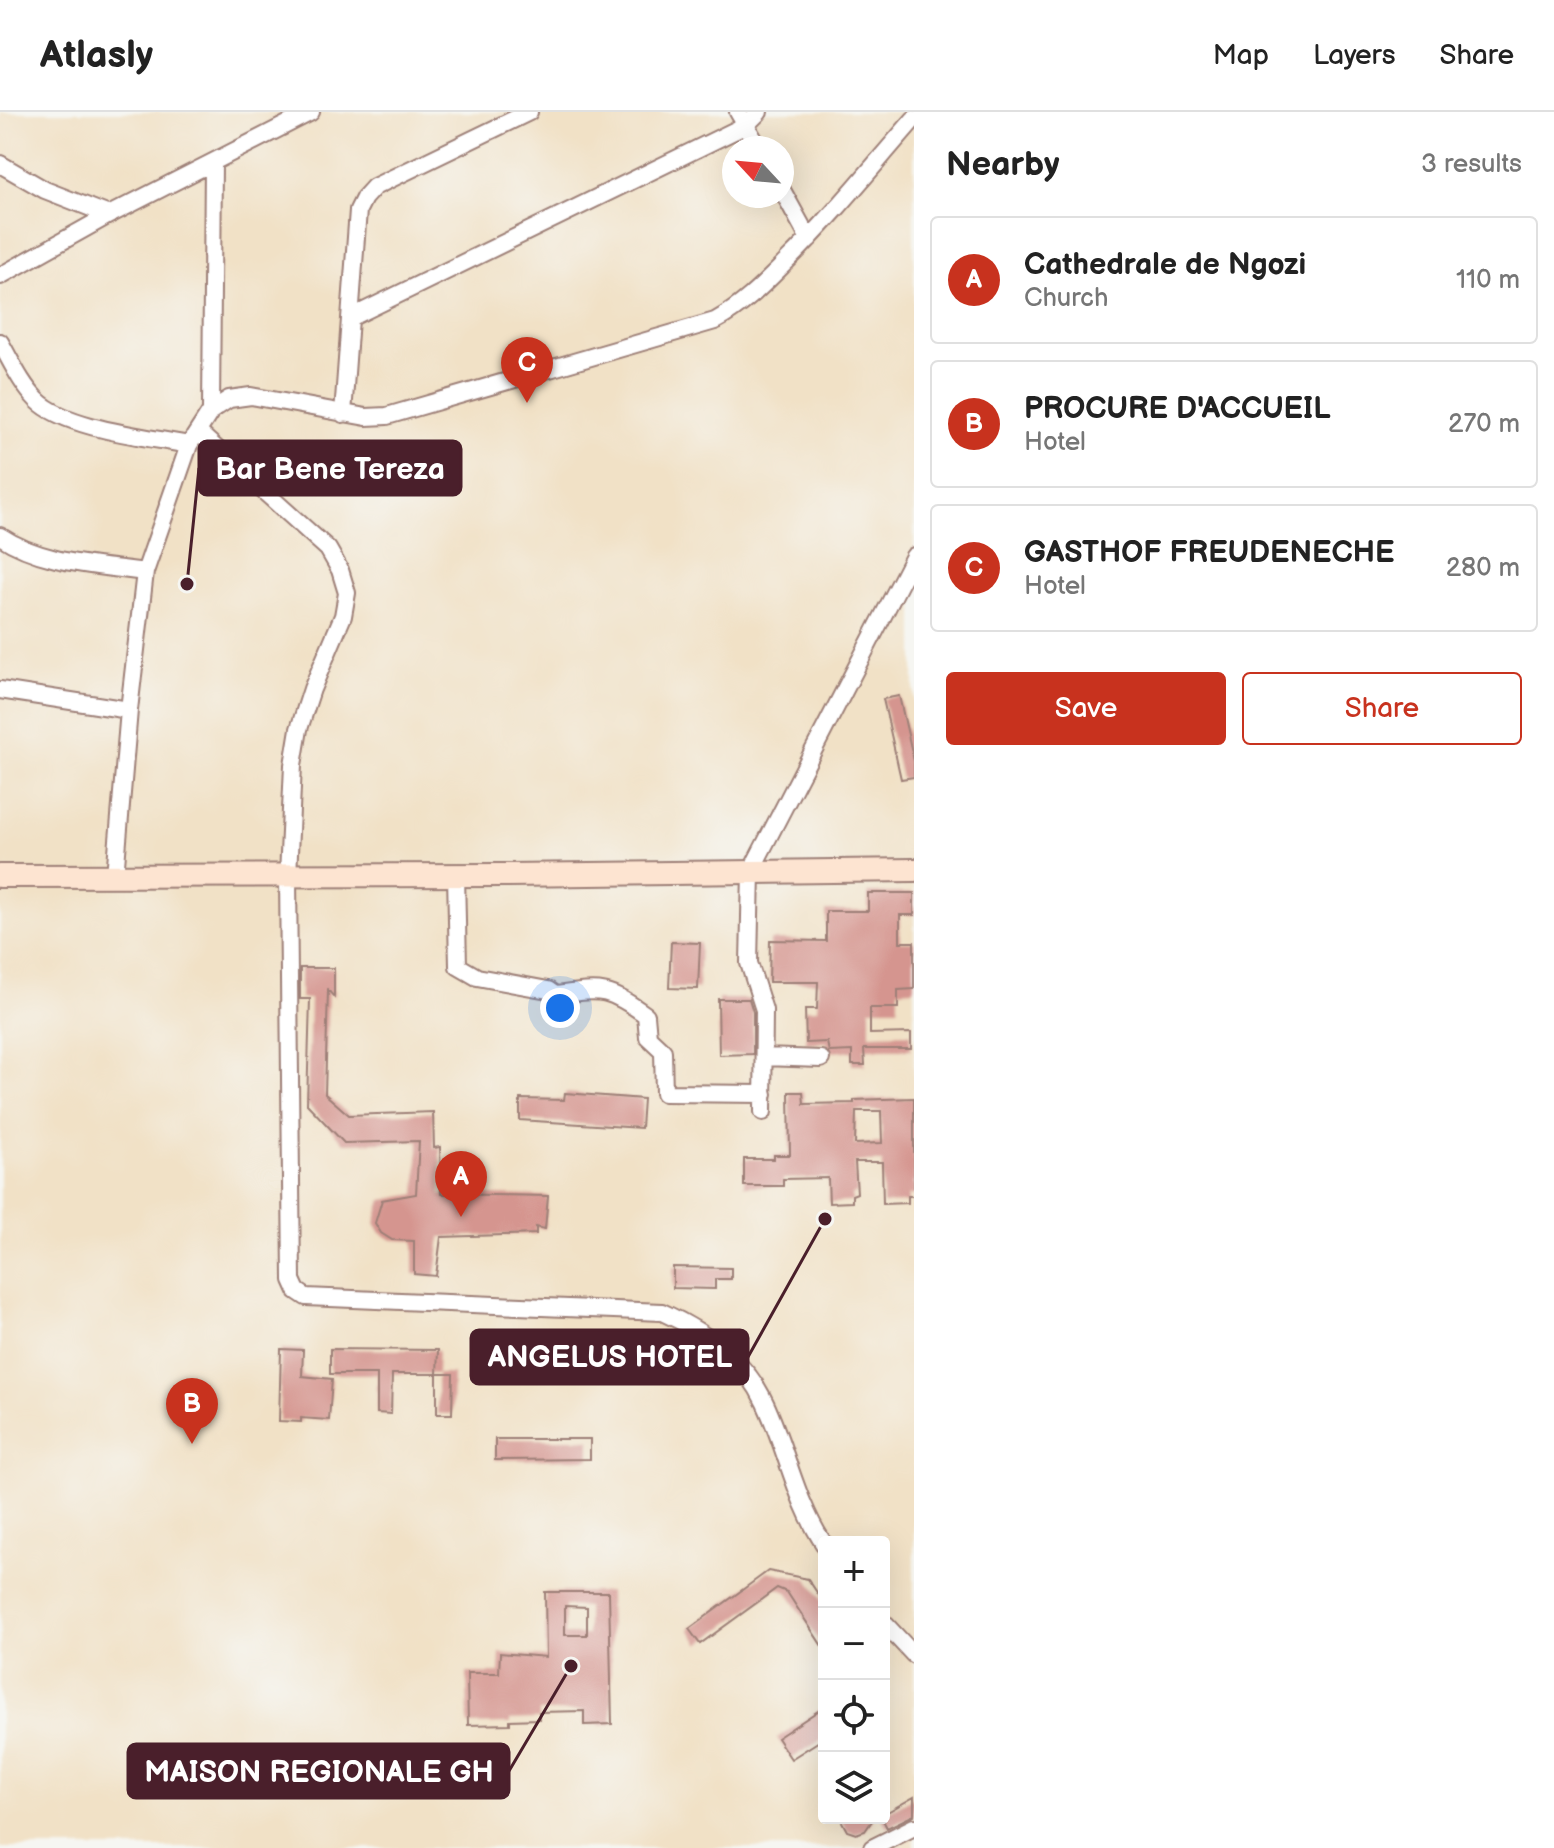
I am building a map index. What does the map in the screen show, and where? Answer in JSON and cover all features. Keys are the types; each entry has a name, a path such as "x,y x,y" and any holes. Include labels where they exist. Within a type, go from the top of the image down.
{"street":[{"path":"0,276 109,215 311,112"},
{"path":"343,414 358,210 364,198 374,187 529,112"},
{"path":"352,317 759,112"},
{"path":"115,876 145,572 193,439 211,411 229,399 251,396 343,414 387,416 715,321 735,311 809,239 914,119"},
{"path":"211,411 213,162"},
{"path":"0,164 45,190 109,215"},
{"path":"792,208 809,239"},
{"path":"0,342 36,400 51,411 74,422 193,439 328,549 340,570 347,593 343,616 312,689 299,729 293,765 288,876 292,1280 297,1291 306,1297 662,1312 693,1326 742,1368 764,1402 801,1505 819,1536"},
{"path":"0,536 18,548 39,556 145,572"},
{"path":"763,1112 764,1010 749,963 751,871 914,556"},
{"path":"0,690 129,710"},
{"path":"0,876 914,870"},
{"path":"456,875 458,966 477,977 548,990 555,995 592,990 618,994 646,1015 648,1037 663,1051 664,1093 764,1094"},
{"path":"764,1057 821,1059"},
{"path":"890,1629 914,1655"},
{"path":"872,1848 914,1827"}],"building":[{"path":"899,696 914,761 914,777 901,779 883,699"},
{"path":"868,893 914,893 914,915 900,915 900,942 914,942 914,989 898,990 898,1008 870,1008 870,1034 911,1033 911,1049 864,1049 865,1065 852,1065 852,1051 829,1052 827,1042 806,1043 805,1009 817,1009 818,982 769,982 770,940 826,941 826,911 868,911"},
{"path":"671,942 700,943 698,989 669,988"},
{"path":"300,968 334,968 334,997 328,990 325,1094 349,1115 433,1112 434,1148 440,1147 441,1194 548,1196 545,1229 536,1227 536,1234 441,1237 436,1276 414,1274 414,1241 392,1240 381,1233 375,1223 382,1200 416,1194 419,1141 344,1143 307,1104 310,999 300,999"},
{"path":"718,999 749,999 753,1012 753,1054 719,1055"},
{"path":"789,1092 803,1092 804,1104 914,1098 914,1196 908,1196 908,1203 883,1204 882,1162 855,1162 857,1193 852,1195 852,1202 829,1203 828,1178 783,1179 783,1186 744,1186 744,1159 774,1159 774,1155 790,1155","holes":["856,1111 881,1111 882,1143 855,1144"]},
{"path":"565,1093 643,1099 641,1128 520,1120 520,1099 564,1100"},
{"path":"673,1267 731,1268 731,1279 715,1279 715,1289 673,1288"},
{"path":"281,1349 303,1350 302,1376 332,1379 329,1420 301,1418 301,1422 279,1421"},
{"path":"330,1349 438,1350 437,1374 392,1374 391,1414 377,1413 377,1374 330,1374"},
{"path":"437,1374 453,1374 452,1414 437,1414"},
{"path":"495,1439 590,1439 590,1459 495,1460"},
{"path":"768,1571 808,1579 818,1594 818,1640 787,1592 777,1588 700,1644 689,1629"},
{"path":"545,1592 609,1592 612,1724 584,1725 584,1711 539,1712 539,1719 510,1720 510,1724 468,1725 467,1673 499,1673 500,1653 546,1657","holes":["565,1606 587,1607 587,1635 565,1635"]},
{"path":"818,1711 818,1742 791,1759 777,1738"},
{"path":"914,1797 914,1815 887,1828 885,1824 890,1824 890,1811"},
{"path":"843,1824 870,1824 865,1831 856,1834 847,1831"}],"place":[{"name":"GASTHOF FREUDENECHE","path":"527,403"},
{"name":"Bar Bene Tereza","path":"187,584"},
{"name":"Cathedrale de Ngozi","path":"461,1217"},
{"name":"ANGELUS HOTEL","path":"825,1219"},
{"name":"PROCURE D'ACCUEIL","path":"192,1444"},
{"name":"MAISON REGIONALE GH","path":"571,1666"}]}
